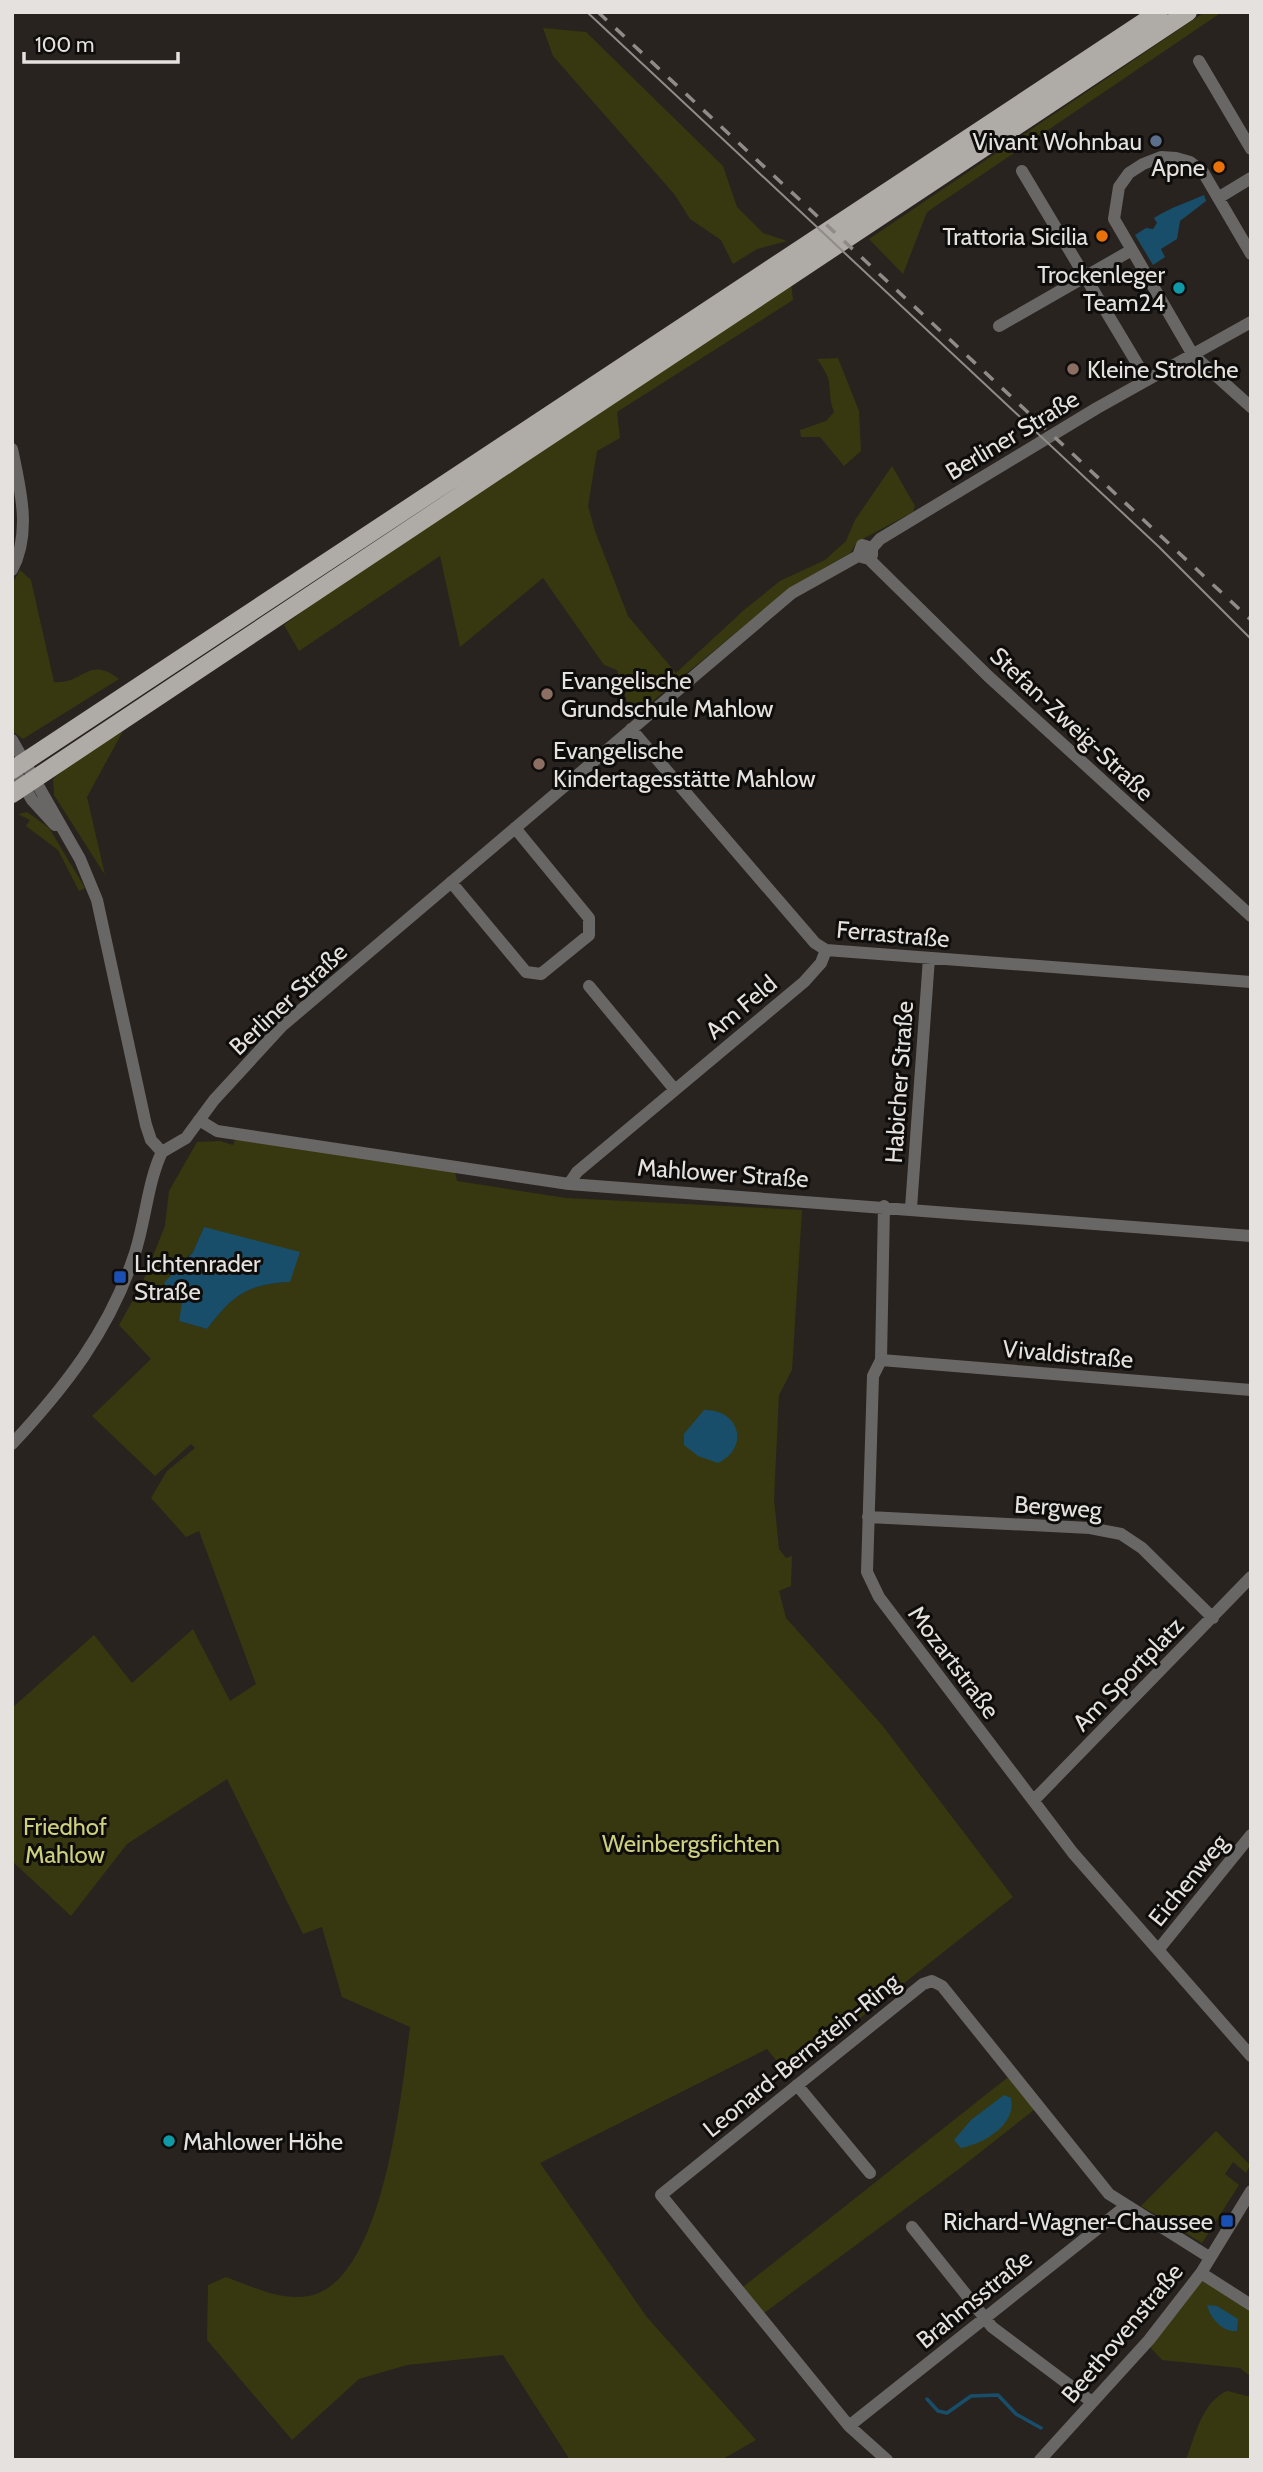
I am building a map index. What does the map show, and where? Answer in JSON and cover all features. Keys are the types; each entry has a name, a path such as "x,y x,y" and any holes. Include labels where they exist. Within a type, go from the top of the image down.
{"main road":[{"path":"16,766 1159,12"},
{"path":"24,786 269,624 484,476 1188,12"}],"street":[{"path":"1199,61 1251,149"},
{"path":"1251,254 1203,172 1191,162 1161,157 1129,173 1115,202 1114,219 1130,251 1193,355 1251,407"},
{"path":"1022,171 1147,380"},
{"path":"1218,198 1251,178"},
{"path":"999,326 1130,251"},
{"name":"Berliner Straße","path":"162,1152 180,1145 282,1026 792,593 866,555 880,539 1147,380 1251,322"},
{"path":"12,449 23,523 17,561 12,570"},
{"name":"Stefan-Zweig-Straße","path":"866,555 972,661 1251,916"},
{"name":"Ferrastraße","path":"631,729 821,947 929,958 1251,982"},
{"path":"12,740 16,766 24,786 65,835 80,859 97,900 146,1125 151,1140 162,1152 134,1256 108,1319 74,1374 12,1444"},
{"path":"452,882 527,972 541,974 589,935 589,918 515,828"},
{"name":"Am Feld","path":"569,1184 577,1172 804,982 821,963 821,947"},
{"name":"Habicher Straße","path":"911,1208 929,958"},
{"path":"589,986 676,1090"},
{"name":"Mahlower Straße","path":"199,1120 217,1131 569,1184 1251,1236"},
{"name":"Mozartstraße","path":"884,1206 881,1360 873,1376 867,1572 879,1597 1003,1762 1035,1799 1073,1853 1251,2056"},
{"name":"Vivaldistraße","path":"881,1360 1251,1390"},
{"name":"Bergweg","path":"868,1517 1090,1528 1121,1534 1142,1548 1213,1618"},
{"name":"Am Sportplatz","path":"1035,1799 1251,1577"},
{"name":"Eichenweg","path":"1158,1950 1251,1835"},
{"name":"Leonard-Bernstein-Ring","path":"887,2460 849,2426 661,2195 914,1990 932,1981 948,1993 1109,2194 1209,2256"},
{"path":"797,2085 870,2174"},
{"name":"Beethovenstraße","path":"1040,2460 1149,2340 1201,2273 1251,2191"},
{"name":"Brahmsstraße","path":"849,2426 1126,2206"},
{"path":"912,2227 984,2318 1092,2402"},
{"path":"1201,2273 1251,2305"}],"green space":[{"path":"1205,12 1222,12 927,212 903,274 869,239"},
{"path":"543,28 586,32 723,166 737,207 763,233 787,241 757,249 733,264 721,240 690,219 675,195 553,56"},
{"path":"791,283 793,300 617,412 620,438 597,451 588,506 628,616 676,673 744,610 780,581 825,560 846,541 855,520 892,466 915,506 913,512 857,542 850,553 793,586 632,718 617,670 604,665 543,578 460,647 440,556 299,651 284,625 338,585"},
{"path":"838,358 859,411 861,451 844,466 820,437 801,437 800,430 826,421 834,412 829,381 817,359"},
{"path":"20,570 31,580 54,682 64,682 92,670 108,672 119,679 23,739 12,731 12,584"},
{"path":"123,731 87,797 105,875 54,795 53,779 69,765"},
{"path":"27,812 49,828 85,888 79,891 58,850 26,826 30,820 18,814"},
{"path":"236,1137 455,1172 457,1181 566,1198 802,1210 792,1370 779,1395 774,1499 779,1549 786,1558 792,1556 791,1586 779,1591 786,1618 882,1725 1013,1897 788,2075 767,2049 540,2163 646,2316 756,2440 721,2460 570,2460 503,2355 407,2365 359,2379 292,2440 207,2340 208,2285 226,2277 277,2295 298,2297 309,2296 335,2283 355,2257 372,2221 385,2180 410,2027 342,1997 322,1927 303,1934 227,1779 127,1844 71,1916 12,1861 12,1708 94,1635 132,1683 193,1629 230,1701 256,1684 199,1531 186,1537 151,1498 167,1471 195,1448 191,1444 155,1476 92,1416 151,1359 119,1325 141,1286 165,1226 169,1191 197,1142 220,1141 233,1145","holes":["204,1227 290,1282 263,1285 242,1294 233,1300 207,1329 179,1321 183,1303 176,1267 193,1252"]},
{"path":"1012,2074 1039,2106 959,2169 764,2313 743,2287"},
{"path":"1216,2131 1250,2165 1246,2173 1233,2162 1225,2174 1239,2185 1202,2243 1141,2206"},
{"path":"1204,2277 1251,2308 1251,2377 1240,2368 1162,2360 1148,2345"},
{"path":"1227,2391 1251,2397 1251,2460 1186,2460 1205,2411 1218,2396"}],"water":[{"path":"1204,195 1206,201 1180,221 1177,239 1161,249 1165,257 1153,265 1135,235 1146,228 1153,229 1157,223 1154,218 1160,214"},
{"path":"204,1227 300,1252 290,1282 263,1285 242,1294 225,1308 207,1329 179,1321 182,1303 164,1283 193,1252"},
{"path":"704,1410 716,1411 726,1416 733,1422 736,1430 734,1448 718,1463 698,1456 684,1445 684,1434"},
{"path":"1004,2095 1011,2098 1011,2108 1004,2125 988,2138 961,2148 954,2140 971,2120"},
{"path":"1207,2305 1217,2306 1238,2319 1237,2331 1218,2324"}],"waterway":[{"path":"927,2399 938,2411 947,2413 971,2396 998,2395 1016,2414 1041,2428"}],"tram line":[{"path":"587,12 1158,546 1251,639"}],"railway":[{"path":"598,12 1251,620"}],"place":[{"name":"Vivant Wohnbau","path":"1156,141"},
{"name":"Apne","path":"1219,167"},
{"name":"Trattoria Sicilia","path":"1102,236"},
{"name":"Trockenleger Team24","path":"1179,288"},
{"name":"Kleine Strolche","path":"1073,369"},
{"name":"Evangelische Grundschule Mahlow","path":"547,694"},
{"name":"Evangelische Kindertagesstätte Mahlow","path":"539,764"},
{"name":"Lichtenrader Straße","path":"120,1277"},
{"name":"Mahlower Höhe","path":"169,2141"},
{"name":"Richard-Wagner-Chaussee","path":"1227,2221"}],"park label":[{"name":"Friedhof Mahlow","path":"65,1840"},
{"name":"Weinbergsfichten","path":"691,1843"}]}
